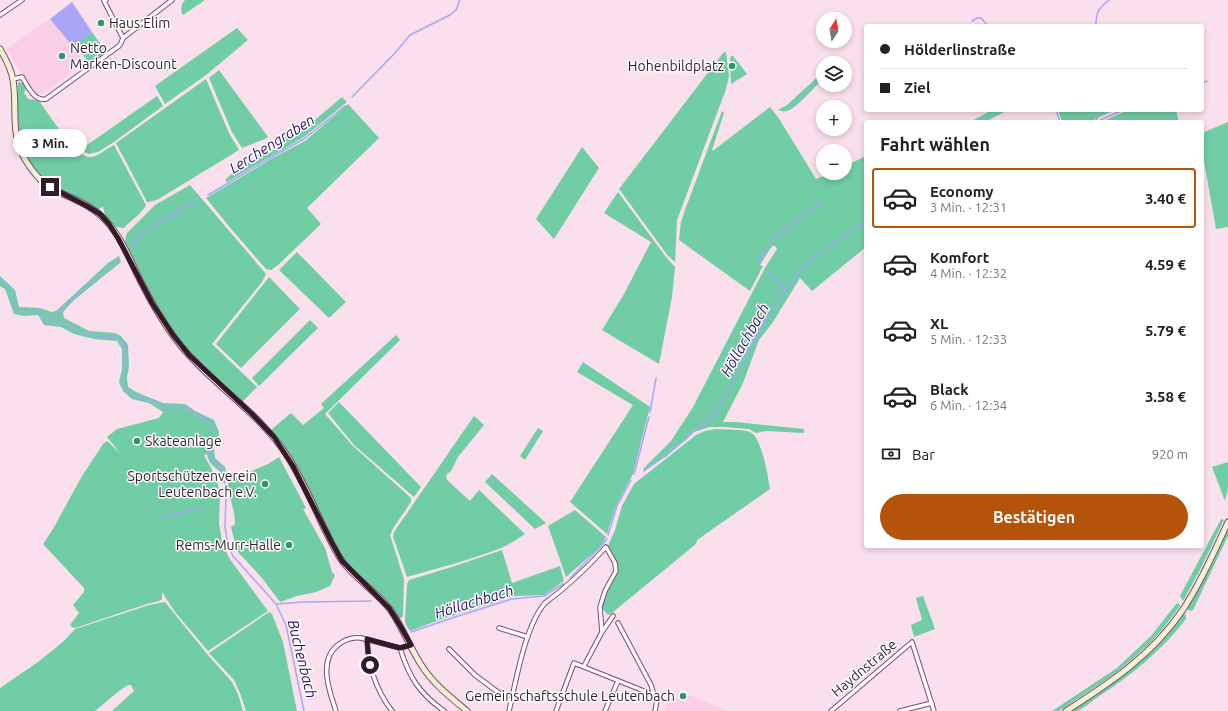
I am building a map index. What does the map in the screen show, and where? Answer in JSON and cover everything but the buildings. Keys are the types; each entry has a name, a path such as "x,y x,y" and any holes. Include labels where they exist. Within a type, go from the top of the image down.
{"street":[{"path":"0,15 22,0"},
{"path":"106,0 104,1 123,38"},
{"path":"13,79 22,77 37,99 46,99 119,46 123,38 172,0"},
{"path":"0,49 7,61 13,79 16,135 18,143 32,170 50,187 100,214 109,224 118,238 152,303 173,335 189,355 266,428 287,455 342,561 389,608 401,625 419,662 430,677 443,691 467,711"},
{"path":"1066,711 1127,670 1153,647 1180,614 1193,592 1228,522"},
{"path":"511,710 511,702 519,667 528,636 545,602 576,579 606,547 615,563 616,571 605,591 600,607 602,632"},
{"path":"584,666 602,632 613,616"},
{"path":"618,623 651,685 654,696 657,700 655,711"},
{"path":"499,628 528,636"},
{"path":"336,711 329,688 327,675 328,658 334,648 347,640 355,638 367,639 400,648 411,645"},
{"path":"367,639 368,652 375,680 386,704 392,711"},
{"name":"Haydnstraße","path":"831,711 912,642 932,703"},
{"path":"400,648 405,662 419,689 427,698 444,711"},
{"path":"449,649 475,675 511,702"},
{"path":"556,711 574,663 654,696"},
{"path":"605,711 618,681"},
{"path":"900,711 932,703 934,711"}],"shaded area":[{"path":"72,2 92,32 73,47 50,19"},
{"path":"50,19 85,63 42,94 36,95 6,49"},
{"name":"Gemeinschaftsschule Leutenbach","path":"680,691 728,711 663,711 667,702"}],"green space":[{"path":"185,0 205,0 183,15 181,7"},
{"path":"237,28 248,40 206,75 165,104 155,86"},
{"path":"92,32 106,52 90,64 75,45"},
{"path":"726,52 729,76 726,89 677,220 675,262 668,256 619,189 723,53"},
{"path":"731,56 733,56 747,74 731,84 730,60"},
{"path":"219,70 268,137 242,148 232,132 209,78"},
{"path":"816,78 816,86 796,106 786,111 778,110 787,105"},
{"path":"206,79 229,133 239,150 157,200 147,202 116,143"},
{"path":"19,82 23,83 26,89 24,93 29,100 40,102 70,142 83,155 89,157 96,156 114,145 146,205 124,228 116,227 105,215 103,207 99,210 53,186 40,176 31,165 24,153 20,141 18,113"},
{"path":"157,96 163,106 114,142 98,152 89,154 80,150"},
{"path":"342,97 347,102 304,137 227,182 225,180 243,164 251,162 257,156 277,148 277,139 303,130"},
{"path":"348,104 379,138 307,208 321,224 278,265 271,270 266,269 206,198 271,159 305,141"},
{"path":"770,107 778,117 816,180 852,180 852,163 864,157 864,249 812,291 800,278 773,322 759,340 743,383 723,422 804,429 804,433 766,431 756,433 749,429 710,427 694,432 667,456 644,471 644,468 671,441 693,407 766,266 777,249 774,245 770,249 760,265 763,266 750,291 679,240 681,222 685,210 722,111 724,113 712,150"},
{"path":"988,112 1004,112 989,120 974,120"},
{"path":"1059,112 1110,112 1094,120 1061,120"},
{"path":"1124,112 1176,112 1178,120 1106,120"},
{"path":"1228,122 1228,227 1216,229 1204,161 1204,132"},
{"path":"582,147 599,168 554,239 536,219"},
{"path":"190,185 266,274 262,282 212,344 257,387 242,402 196,358 174,333 153,299 125,242 126,234 155,205"},
{"path":"618,192 675,267 672,297 659,364 602,330 624,294 651,242 604,213"},
{"path":"297,252 346,302 329,318 279,270"},
{"path":"119,256 121,262 74,300 63,312 64,318 89,331 115,333 121,336 128,345 128,387 136,392 163,403 185,404 195,411 214,420 219,432 219,440 214,447 215,458 225,467 228,481 220,483 219,471 210,462 207,454 204,455 217,479 220,496 219,524 222,541 229,558 268,611 208,651 175,612 162,592 162,599 159,601 75,628 72,627 70,625 79,613 73,605 84,592 84,588 43,544 53,529 82,476 103,444 107,441 120,453 107,437 117,429 159,418 163,412 149,403 132,399 123,391 119,382 122,369 122,349 117,341 94,339 74,334 61,327 44,325 38,315 24,316 14,314 5,289 0,286 0,276 15,290 19,307 40,308 52,312 56,311 108,263"},
{"path":"269,277 300,309 241,368 216,344"},
{"path":"310,320 318,328 259,386 252,378"},
{"path":"396,335 400,340 325,414 352,445 411,498 411,502 390,535 404,579 403,616 401,618 345,561 326,527 302,475 286,448 271,430 291,413 303,425 324,408 321,404"},
{"path":"583,362 650,407 633,474 616,506 607,534 570,502 633,405 577,372"},
{"path":"339,402 421,487 414,497 354,445 328,413"},
{"path":"474,416 484,425 458,457 451,471 446,475 447,480 470,501 479,490 525,534 490,552 407,577 393,537 394,532"},
{"path":"538,428 543,431 525,460 520,456"},
{"path":"716,429 746,431 754,435 758,441 764,458 770,489 697,540 696,544 608,615 602,608 606,592 618,571 615,559 608,546 615,530 622,506 634,484 696,435 705,431"},
{"path":"279,457 306,508 303,509 325,548 332,572 335,575 330,586 316,592 297,596 280,602 262,578 237,551 231,527 235,524 235,518 228,481 268,464"},
{"path":"1228,462 1228,488 1225,501 1212,467"},
{"path":"492,474 546,523 535,529 485,482"},
{"path":"575,510 606,537 599,548 566,577 548,526"},
{"path":"1221,519 1224,520 1183,601 1180,596"},
{"path":"1228,527 1228,536 1193,610 1190,611 1187,609 1187,606"},
{"path":"502,550 512,583 560,566 564,581 544,595 516,596 445,618 410,631 405,621 407,584 409,580"},
{"path":"923,596 935,629 914,637 911,625 922,620 916,598"},
{"path":"165,602 232,682 238,694 243,711 112,711 134,691 131,685 128,685 95,711 0,711 0,688 38,662 64,641 75,629 149,605"},
{"path":"1178,603 1180,606 1166,625 1150,643 1129,662 1100,684 1059,711 1052,711 1117,668 1152,635"},
{"path":"269,612 272,614 283,642 297,711 246,711 234,680 209,653"},
{"path":"1183,614 1186,615 1186,619 1166,642 1145,662 1085,707 1077,711 1071,711 1103,690 1132,668 1158,643"}],"waterway":[{"name":"Lerchengraben","path":"352,97 395,53 410,35 450,15 456,10 460,0"},
{"path":"1096,24 1098,11 1109,0"},
{"path":"972,21 977,18 981,18 986,24"},
{"name":"Lerchengraben","path":"208,195 304,139 345,106"},
{"path":"1057,112 1059,120"},
{"path":"1096,120 1098,112"},
{"path":"1100,120 1118,112"},
{"name":"Lerchengraben","path":"131,249 136,244 139,235 195,201"},
{"path":"758,264 768,246 779,234 825,201"},
{"name":"Höllachbach","path":"644,471 685,440 696,429 707,422 719,407 760,329 805,264 864,223"},
{"name":"Lerchengraben","path":"46,320 59,312 118,260"},
{"path":"766,271 776,278 785,291"},
{"name":"Buchenbach","path":"0,279 10,288 14,304 20,311 39,311 42,319 45,321 70,325 82,333 93,336 113,336 119,339 125,350 124,386 134,395 167,407 185,408 193,414 205,419 212,425 214,437 210,453 212,460 217,463 222,470 224,477 226,497 225,527 228,545 233,556 276,604 286,625 304,711"},
{"path":"650,412 656,378"},
{"path":"634,474 649,417"},
{"name":"Höllachbach","path":"608,535 617,506 631,480"},
{"path":"161,518 203,507"},
{"name":"Höllachbach","path":"570,578 607,539"},
{"name":"Höllachbach","path":"411,632 512,599 544,596 563,584"},
{"name":"Höllachbach","path":"277,604 371,601"}],"place":[{"name":"Haus Elim","path":"101,23"},
{"name":"Netto Marken-Discount","path":"62,56"},
{"name":"Hohenbildplatz","path":"732,66"},
{"name":"Skateanlage","path":"137,441"},
{"name":"Sportschützenverein Leutenbach e.V.","path":"265,484"},
{"name":"Rems-Murr-Halle","path":"289,545"},
{"name":"Gemeinschaftsschule Leutenbach","path":"683,696"}],"route":[{"path":"50,187 100,214 109,224 162,320 189,355 252,414 274,437 287,455 342,561 389,608 401,625 411,645 400,648 367,639 370,665"}]}
